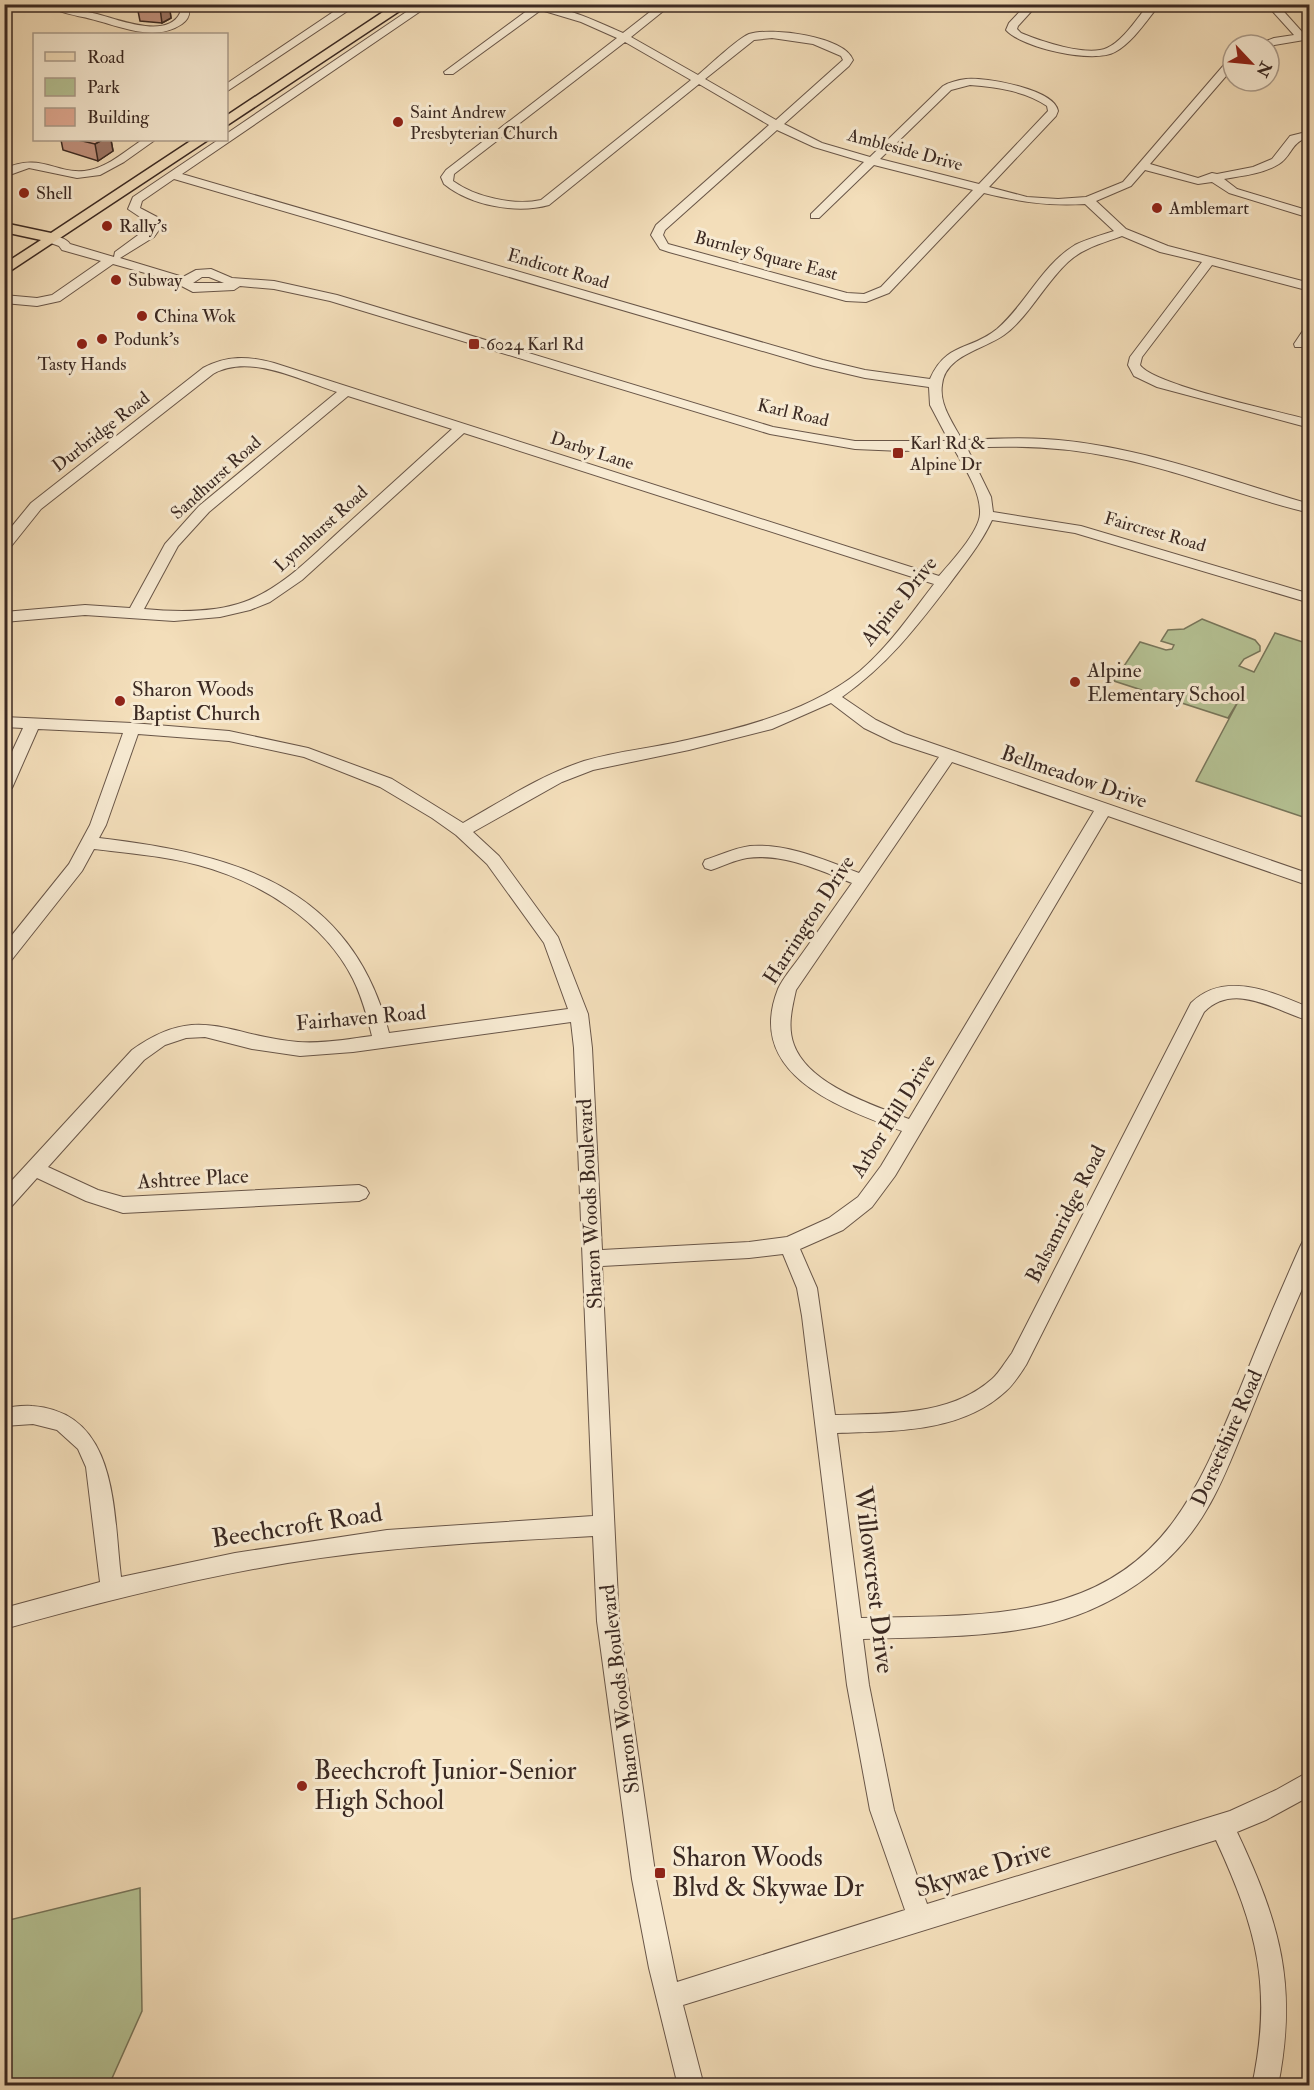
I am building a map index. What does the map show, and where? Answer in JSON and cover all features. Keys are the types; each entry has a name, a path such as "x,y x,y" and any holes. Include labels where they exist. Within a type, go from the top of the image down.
{"main road":[{"path":"228,107 382,4"},
{"path":"228,121 404,4"},
{"path":"4,254 176,141"},
{"path":"4,271 58,241 200,141"},
{"path":"4,218 25,223 36,233"},
{"path":"4,227 36,233 58,241"}],"street":[{"path":"52,4 133,27 154,29 177,24 186,11 183,4"},
{"path":"228,88 353,4"},
{"path":"228,138 426,4"},
{"name":"Ambleside Drive","path":"523,4 538,5 585,20 624,37 818,145 870,161 1026,200 1088,201 1127,184 1221,75"},
{"path":"667,4 450,172 448,182 459,190 523,207 545,203 747,39 759,34 783,34 835,47 846,54 848,60 777,124"},
{"path":"876,4 905,5"},
{"path":"1033,4 1013,25 1011,30 1017,36 1083,52 1104,52 1114,47 1155,4"},
{"path":"1271,4 1305,36"},
{"path":"449,72 538,5"},
{"path":"1281,41 1305,36"},
{"path":"815,216 947,88 957,83 975,82 1005,88 1040,97 1052,105 1053,111 1050,116 981,189"},
{"name":"Burnley Square East","path":"777,124 660,228 657,235 659,242 673,249 846,297 866,298 885,290 981,189"},
{"path":"1143,166 1198,181 1212,176 1268,166 1304,135"},
{"path":"4,174 19,166 31,164 72,173 90,174 147,141"},
{"path":"4,298 37,302 56,298 150,234 155,227 155,221 134,209 134,203 223,141"},
{"name":"Endicott Road","path":"173,176 819,363 865,374 935,384"},
{"path":"1212,176 1233,191 1310,215"},
{"path":"1088,201 1122,232 1164,249 1310,287"},
{"path":"987,515 984,496 938,405 935,384 943,365 953,356 982,344 1002,331 1063,260 1081,248 1122,232"},
{"path":"58,241 66,247 115,257"},
{"name":"Karl Road","path":"115,257 174,277 191,279 198,289 216,282 271,290 279,288 354,303 792,435 856,445 1045,443 1085,448 1126,456 1310,509"},
{"path":"1209,261 1136,357 1134,365 1139,373 1162,384 1310,424"},
{"path":"1300,344 1310,329"},
{"name":"Darby Lane","path":"230,361 255,362 942,582"},
{"name":"Durbridge Road","path":"4,546 36,506 208,371 230,361"},
{"name":"Sandhurst Road","path":"135,613 172,544 196,518 346,391"},
{"name":"Lynnhurst Road","path":"4,617 85,610 174,616 220,612 245,607 283,589 461,428"},
{"name":"Alpine Drive","path":"462,831 538,786 590,765 689,745 766,725 832,697 864,674 893,646 977,537 987,515"},
{"name":"Faircrest Road","path":"987,515 1096,534 1310,599"},
{"name":"Bellmeadow Drive","path":"832,697 880,729 948,756 1310,880"},
{"name":"Sharon Woods Boulevard","path":"5,724 132,728 229,736 308,753 386,783 462,831 493,860 552,941 579,1014 583,1048 608,1621 644,1879 668,1996 691,2085"},
{"path":"4,788 32,725"},
{"path":"4,958 76,867 90,843 132,728"},
{"name":"Harrington Drive","path":"913,1128 820,1088 796,1067 782,1041 781,1006 787,989 948,756"},
{"name":"Arbor Hill Drive","path":"592,1259 749,1250 789,1245 836,1224 865,1202 888,1171 1104,809"},
{"path":"90,843 144,850 209,863 266,885 308,912 335,939 361,975 377,1012 382,1041"},
{"path":"711,864 749,852 778,853 861,880"},
{"name":"Balsamridge Road","path":"826,1424 909,1421 940,1416 971,1403 999,1385 1019,1359 1197,1008 1211,996 1233,991 1258,996 1310,1015"},
{"name":"Fairhaven Road","path":"4,1202 138,1055 159,1040 185,1031 205,1030 252,1042 300,1049 382,1041 579,1014"},
{"name":"Ashtree Place","path":"35,1169 93,1196 123,1205 360,1193"},
{"name":"Willowcrest Drive","path":"789,1245 807,1288 858,1685 882,1810 920,1918"},
{"name":"Dorsetshire Road","path":"851,1629 992,1623 1043,1615 1086,1601 1126,1580 1161,1553 1193,1514 1215,1470 1310,1247"},
{"path":"4,1417 33,1415 63,1423 85,1442 97,1467 112,1589"},
{"name":"Beechcroft Road","path":"4,1619 112,1589 235,1563 387,1540 604,1525"},
{"name":"Skywae Drive","path":"668,1996 1126,1854 1222,1827 1296,1792 1310,1782"},
{"path":"1222,1827 1245,1875 1264,1926 1275,1978 1275,2028 1265,2085"}],"green space":[{"path":"1202,619 1255,640 1260,646 1260,651 1244,659 1239,666 1254,672 1275,633 1309,644 1309,819 1196,781 1239,700 1228,718 1114,681 1140,642 1166,650 1172,649 1174,645 1161,641 1168,630 1184,629"},
{"path":"140,1888 142,2011 109,2085 5,2085 5,1921"}],"building":[{"path":"139,4 165,4 160,8 137,6"},
{"path":"82,141 100,141 95,144"}],"place":[{"name":"Saint Andrew Presbyterian Church","path":"398,122"},
{"name":"Shell","path":"24,193"},
{"name":"Amblemart","path":"1157,208"},
{"name":"Rally's","path":"107,226"},
{"name":"Subway","path":"116,280"},
{"name":"China Wok","path":"142,316"},
{"name":"Podunk's","path":"102,339"},
{"name":"Tasty Hands","path":"82,344"},
{"name":"6024 Karl Rd","path":"474,344"},
{"name":"Karl Rd & Alpine Dr","path":"898,453"},
{"name":"Alpine Elementary School","path":"1075,682"},
{"name":"Sharon Woods Baptist Church","path":"120,701"},
{"name":"Beechcroft Junior-Senior High School","path":"302,1786"},
{"name":"Sharon Woods Blvd & Skywae Dr","path":"660,1873"}]}
